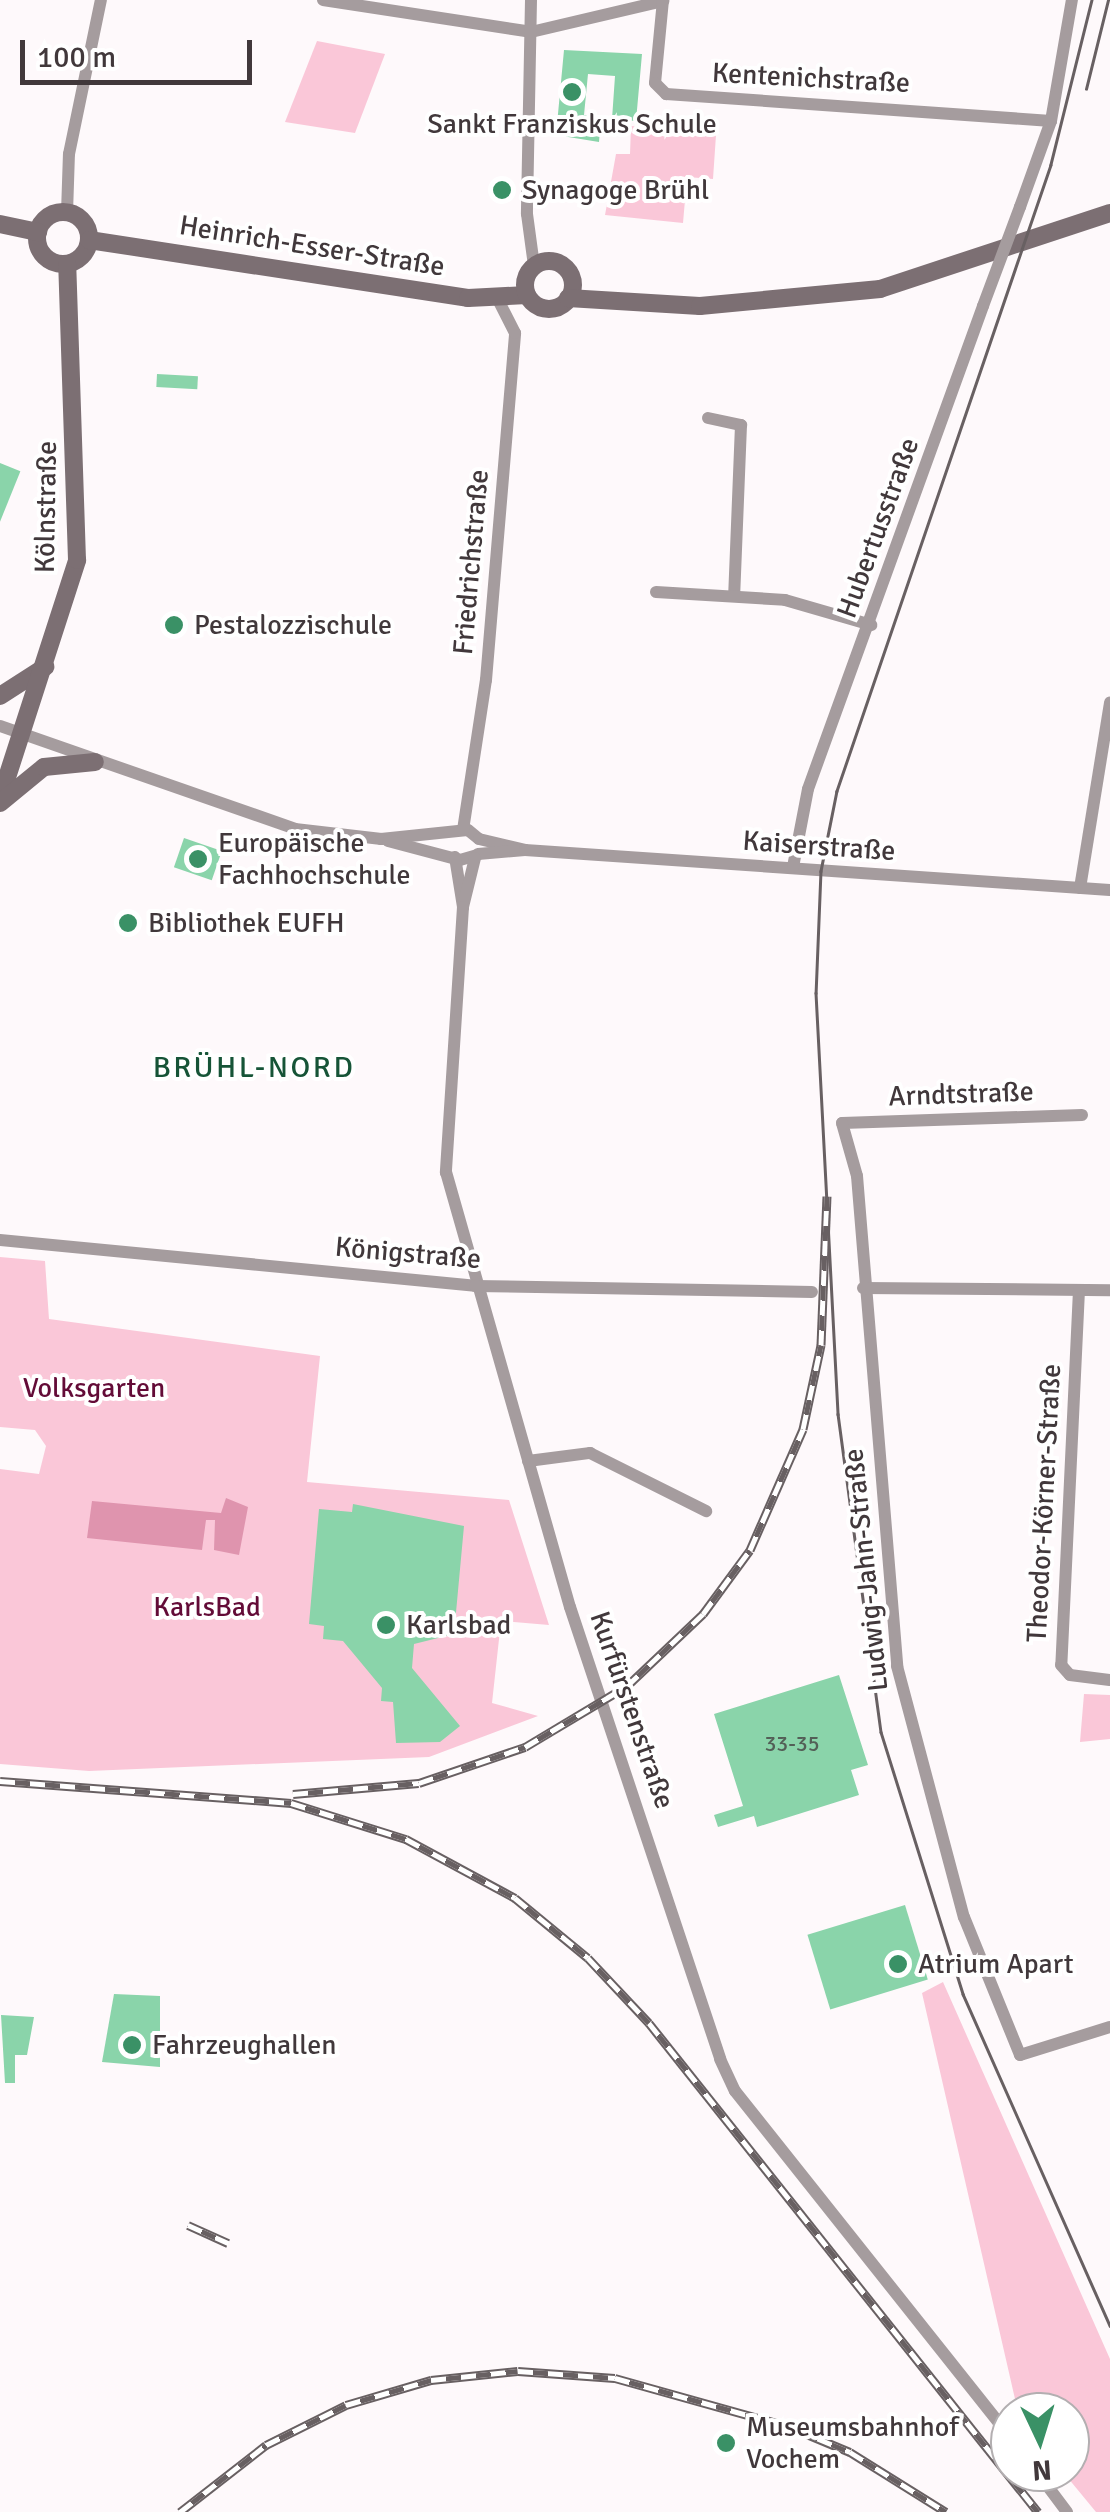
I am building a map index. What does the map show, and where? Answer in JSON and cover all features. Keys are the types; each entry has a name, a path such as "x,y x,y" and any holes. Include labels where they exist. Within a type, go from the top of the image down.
{"main road":[{"path":"527,295 534,266 564,266 568,298 700,306 880,289 1110,212"},
{"path":"67,213 85,226 89,240 67,264 44,255 38,232 46,219 67,213"},
{"path":"0,224 38,232"},
{"name":"Heinrich-Esser-Straße","path":"89,240 498,299 527,295 548,308 568,298"},
{"name":"Kölnstraße","path":"0,801 76,560 67,264"},
{"path":"0,696 45,667"},
{"path":"0,801 44,767 95,762"}],"street":[{"path":"67,213 70,154 101,0"},
{"path":"323,0 531,32 662,1"},
{"path":"530,0 527,214 534,266"},
{"name":"Hubertusstraße","path":"793,868 808,790 1051,121 1072,0"},
{"name":"Kentenichstraße","path":"662,1 655,83 666,94 1051,121"},
{"name":"Friedrichstraße","path":"453,855 486,673 516,333 498,299"},
{"path":"708,418 741,424 734,596"},
{"path":"656,592 734,596 831,608 871,625"},
{"path":"1080,888 1110,702"},
{"path":"0,726 294,829 380,839 453,855 477,850"},
{"path":"380,839 458,832 477,850"},
{"name":"Kaiserstraße","path":"477,850 525,850 1110,890"},
{"name":"Kurfürstenstraße","path":"477,850 463,908 446,1172 475,1286 528,1460 730,2082 990,2412"},
{"name":"Kurfürstenstraße","path":"453,855 463,908"},
{"name":"Arndtstraße","path":"842,1122 1082,1115"},
{"name":"Ludwig-Jahn-Straße","path":"842,1122 857,1176 897,1666 964,1917 1020,2055 1110,2027"},
{"name":"Königstraße","path":"0,1240 475,1286 812,1292"},
{"path":"864,1288 1110,1290"},
{"name":"Theodor-Körner-Straße","path":"1079,1290 1061,1665 1070,1676 1110,1680"},
{"path":"528,1460 590,1453 706,1510"}],"green space":[{"path":"317,41 385,54 355,133 285,122"},
{"path":"631,126 716,135 713,179 687,177 683,223 605,215 616,154 630,154"},
{"name":"KarlsBad","path":"0,1257 45,1261 49,1319 320,1356 307,1482 509,1500 549,1625 501,1621 492,1703 538,1716 429,1757 89,1771 0,1764 0,1469 39,1474 46,1446 35,1430 0,1427"},
{"path":"1084,1694 1110,1695 1110,1739 1080,1742"},
{"path":"943,1982 1110,2359 1110,2512 1096,2512 1080,2492 1090,2492 1090,2392 1013,2392 922,1993"}],"shaded area":[{"path":"226,1498 248,1507 239,1555 214,1550 215,1520 206,1520 202,1550 87,1538 92,1501 221,1513"}],"building":[{"name":"Sankt Franziskus Schule","path":"564,50 642,54 636,121 612,119 615,76 588,74 584,115 601,117 599,142 556,135"},
{"path":"157,374 198,376 197,389 156,387"},
{"path":"0,463 20,471 0,522"},
{"name":"Europäische Fachhochschule","path":"184,838 222,851 212,880 174,867"},
{"name":"Karlsbad","path":"353,1504 464,1526 454,1634 414,1644 412,1668 460,1726 440,1742 396,1743 393,1702 381,1701 382,1688 343,1641 323,1639 324,1626 309,1624 319,1509 352,1512"},
{"path":"839,1675 868,1765 851,1770 859,1795 757,1827 754,1816 718,1827 714,1815 743,1806 714,1714"},
{"name":"Atrium Apart","path":"905,1905 928,1980 830,2009 807,1935"},
{"name":"Fahrzeughallen","path":"114,1994 160,1996 160,2067 102,2062"},
{"path":"1,2015 34,2017 27,2055 15,2055 15,2083 5,2083"}],"tram line":[{"path":"1092,0 1051,165 837,791 821,871 816,993 838,1414 881,1732 963,1994 1110,2326"},
{"path":"1086,89 1108,0"}],"railway":[{"path":"293,1794 419,1783 525,1747 627,1686 703,1614 750,1550 803,1429 821,1345 827,1196"},
{"path":"0,1781 291,1803 406,1839 515,1898 588,1958 649,2023 1038,2512"},
{"path":"188,2225 228,2243"},
{"path":"180,2512 266,2445 346,2405 431,2380 518,2371 615,2378 790,2427 850,2452 946,2512"}],"place":[{"name":"Sankt Franziskus Schule","path":"572,92"},
{"name":"Synagoge Brühl","path":"502,190"},
{"name":"Pestalozzischule","path":"174,625"},
{"name":"Europäische Fachhochschule","path":"198,859"},
{"name":"Bibliothek EUFH","path":"128,923"},
{"name":"Karlsbad","path":"386,1625"},
{"name":"Atrium Apart","path":"898,1964"},
{"name":"Fahrzeughallen","path":"132,2045"},
{"name":"Museumsbahnhof Vochem","path":"726,2443"}],"district":[{"name":"BRÜHL-NORD","path":"254,1068"}],"park label":[{"name":"Volksgarten","path":"94,1388"}]}
